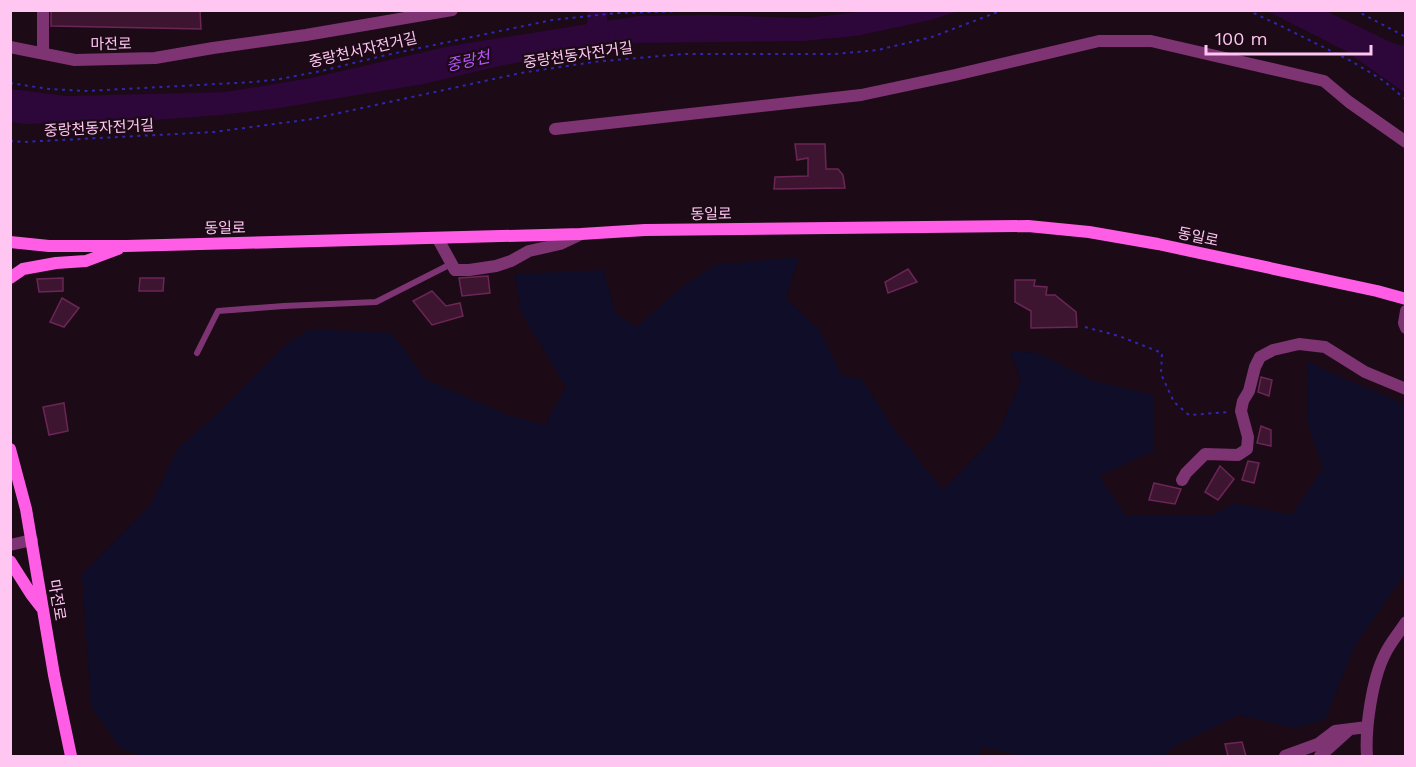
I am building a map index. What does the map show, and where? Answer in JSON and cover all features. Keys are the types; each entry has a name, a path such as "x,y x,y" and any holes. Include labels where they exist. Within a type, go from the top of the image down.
{"street":[{"path":"43,10 43,53"},
{"name":"마전로","path":"10,47 75,60 155,58 452,10"},
{"path":"555,129 861,95 1099,41 1151,41 1324,81 1349,102 1406,142"},
{"name":"동일로","path":"10,242 49,246 126,246 581,234 645,230 1028,226 1089,232 1158,244 1406,299"},
{"path":"438,238 455,270 469,270 496,266 529,251 561,244 581,234"},
{"path":"10,278 23,269 56,262 86,261 126,246"},
{"path":"1406,311 1404,323 1406,328"},
{"path":"1182,480 1205,454 1238,455 1247,449 1248,437 1241,411 1243,401 1249,391 1260,357 1273,350 1299,344 1325,347 1365,372 1406,389"},
{"name":"마전로","path":"10,449 26,509 70,756"},
{"path":"10,545 32,540"},
{"path":"10,561 43,609"},
{"path":"1367,756 1368,714 1378,670 1384,654 1406,622"},
{"path":"1285,756 1318,744 1335,730 1367,727"},
{"path":"1320,756 1350,729"}],"lane":[{"path":"197,353 218,311 376,302 451,264"}],"path":[{"path":"586,15 587,10"},
{"name":"중랑천서자전거길","path":"10,83 49,89 87,91 267,81 517,27 586,15 617,11 718,10"},
{"name":"중랑천동자전거길","path":"10,141 81,140 214,132 312,119 521,73 592,62 683,54 793,55 878,50 932,38 1003,10"},
{"path":"1247,10 1351,61 1384,81 1406,100"},
{"path":"1354,10 1406,37"},
{"path":"1084,327 1119,336 1162,352 1161,374 1174,402 1189,415 1241,411"}],"shaded area":[{"path":"799,257 786,299 819,329 842,375 862,379 893,428 943,490 997,435 1021,381 1010,351 1038,353 1093,381 1153,395 1153,451 1099,476 1126,516 1213,515 1235,503 1292,515 1323,468 1307,421 1308,361 1405,404 1405,573 1354,647 1325,720 1294,728 1239,715 1171,748 1164,756 1022,756 983,747 978,756 141,756 120,748 91,706 82,574 151,504 178,448 220,411 283,347 309,329 392,333 425,379 508,415 545,425 566,387 521,312 515,274 603,270 616,314 636,327 682,287 715,265"}],"water":[{"name":"중랑천","path":"865,11 959,11 931,20 856,36 803,41 635,43 504,65 424,84 273,109 154,120 26,124 11,122 11,89 67,96 225,92 311,78 450,46 637,16 707,15 807,18"},
{"path":"1267,11 1326,11 1395,44 1405,46 1405,93 1344,50"}],"building":[{"path":"200,10 201,29 51,26 51,11"},
{"path":"795,144 825,144 826,169 838,169 843,175 845,188 774,189 775,177 808,176 808,158 797,160"},
{"path":"908,269 917,282 888,293 885,282"},
{"path":"488,276 490,293 462,296 459,278"},
{"path":"63,278 63,291 39,292 37,279"},
{"path":"140,278 164,278 163,291 139,291"},
{"path":"1015,280 1035,280 1034,286 1047,287 1046,295 1055,295 1076,312 1077,327 1031,328 1031,311 1015,302"},
{"path":"432,291 446,306 460,303 463,316 432,325 413,301"},
{"path":"62,298 79,308 64,327 50,322"},
{"path":"1261,377 1272,380 1269,396 1258,392"},
{"path":"64,403 68,431 49,435 43,407"},
{"path":"1261,426 1271,430 1271,446 1257,443"},
{"path":"1248,461 1259,463 1254,483 1242,480"},
{"path":"1220,466 1234,479 1218,500 1205,492"},
{"path":"1154,483 1181,489 1175,504 1149,500"},
{"path":"1242,742 1246,756 1228,756 1225,744"}],"waterway":[{"path":"598,10 599,36"}]}
